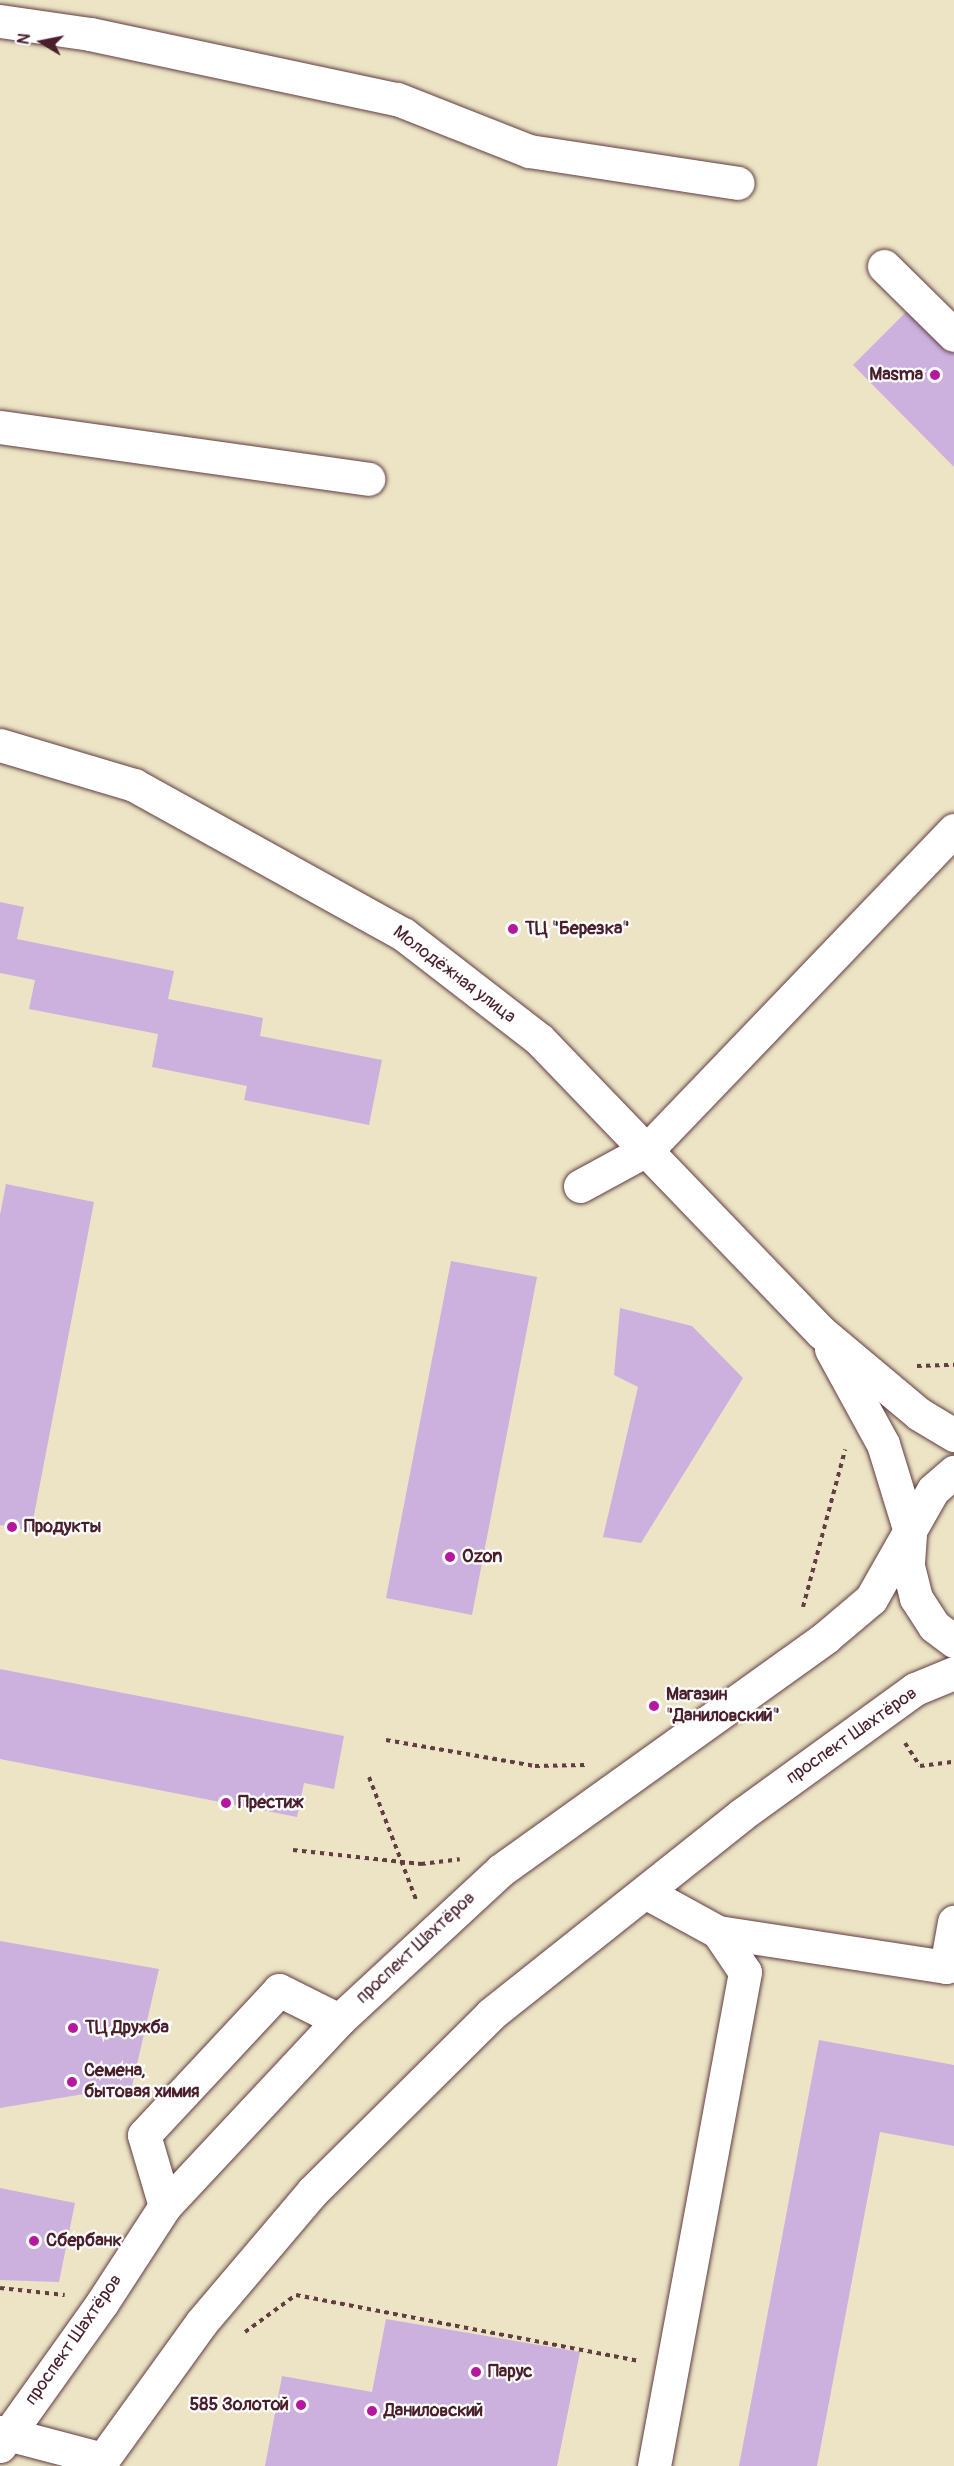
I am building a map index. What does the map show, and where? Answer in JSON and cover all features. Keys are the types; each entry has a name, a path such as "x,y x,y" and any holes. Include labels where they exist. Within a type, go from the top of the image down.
{"main road":[{"path":"0,21 90,34 397,99 529,151 738,183"},
{"path":"885,266 954,335"},
{"path":"0,427 368,479"},
{"name":"Молодёжная улица","path":"0,746 134,785 404,934 539,1039 648,1149 821,1332 919,1414 954,1435"},
{"path":"580,1186 648,1149 954,830"},
{"name":"Молодёжная улица","path":"821,1332 883,1444 910,1532"},
{"name":"проспект Шахтёров","path":"2,2437 102,2303 165,2206 339,2020 501,1870 826,1637 871,1599 933,1490 954,1472"},
{"path":"910,1532 908,1566 916,1598 934,1626 954,1641"},
{"name":"проспект Шахтёров","path":"100,2463 201,2323 312,2192 491,2014 741,1815 915,1689 954,1673"},
{"path":"645,1892 718,1932 946,1967 954,1922"},
{"path":"654,2466 745,1972 718,1932"},
{"path":"165,2206 144,2135 279,1990 339,2020"},
{"path":"2,2437 100,2463"}],"path":[{"path":"386,1740 535,1766 595,1766"},
{"path":"905,1743 920,1766 954,1762"},
{"path":"369,1778 420,1909"},
{"path":"293,1850 401,1862 473,1861"},
{"path":"0,2288 71,2296"},
{"path":"245,2332 296,2295 637,2363 640,2351"}],"building":[{"path":"914,304 954,344 954,467 853,365"},
{"path":"0,902 24,907 17,939 174,971 168,999 263,1018 260,1036 382,1060 369,1125 244,1100 247,1086 152,1067 158,1034 29,1009 35,980 0,973"},
{"path":"6,1184 94,1202 31,1531 0,1525 0,1215"},
{"path":"451,1261 537,1277 472,1615 386,1598"},
{"path":"620,1308 692,1326 743,1378 641,1543 603,1537 638,1387 614,1375"},
{"path":"0,1669 344,1736 334,1789 304,1783 297,1817 0,1759"},
{"name":"ТЦ Дружба","path":"0,1941 159,1969 132,2086 0,2108"},
{"path":"819,2040 954,2065 954,2146 880,2132 817,2466 739,2466"},
{"name":"Сбербанк","path":"0,2188 75,2203 59,2282 0,2280"},
{"path":"386,2319 580,2352 557,2466 265,2466 282,2376 372,2392"}],"place":[{"name":"Masma","path":"935,375"},
{"name":"ТЦ \"Березка\"","path":"513,929"},
{"name":"Продукты","path":"12,1527"},
{"name":"Ozon","path":"450,1557"},
{"name":"Магазин \"Даниловский\"","path":"654,1706"},
{"name":"Престиж","path":"226,1803"},
{"name":"ТЦ Дружба","path":"73,2028"},
{"name":"Семена, бытовая химия","path":"72,2082"},
{"name":"Сбербанк","path":"34,2241"},
{"name":"Парус","path":"476,2372"},
{"name":"585 Золотой","path":"301,2405"},
{"name":"Даниловский","path":"372,2411"}]}
